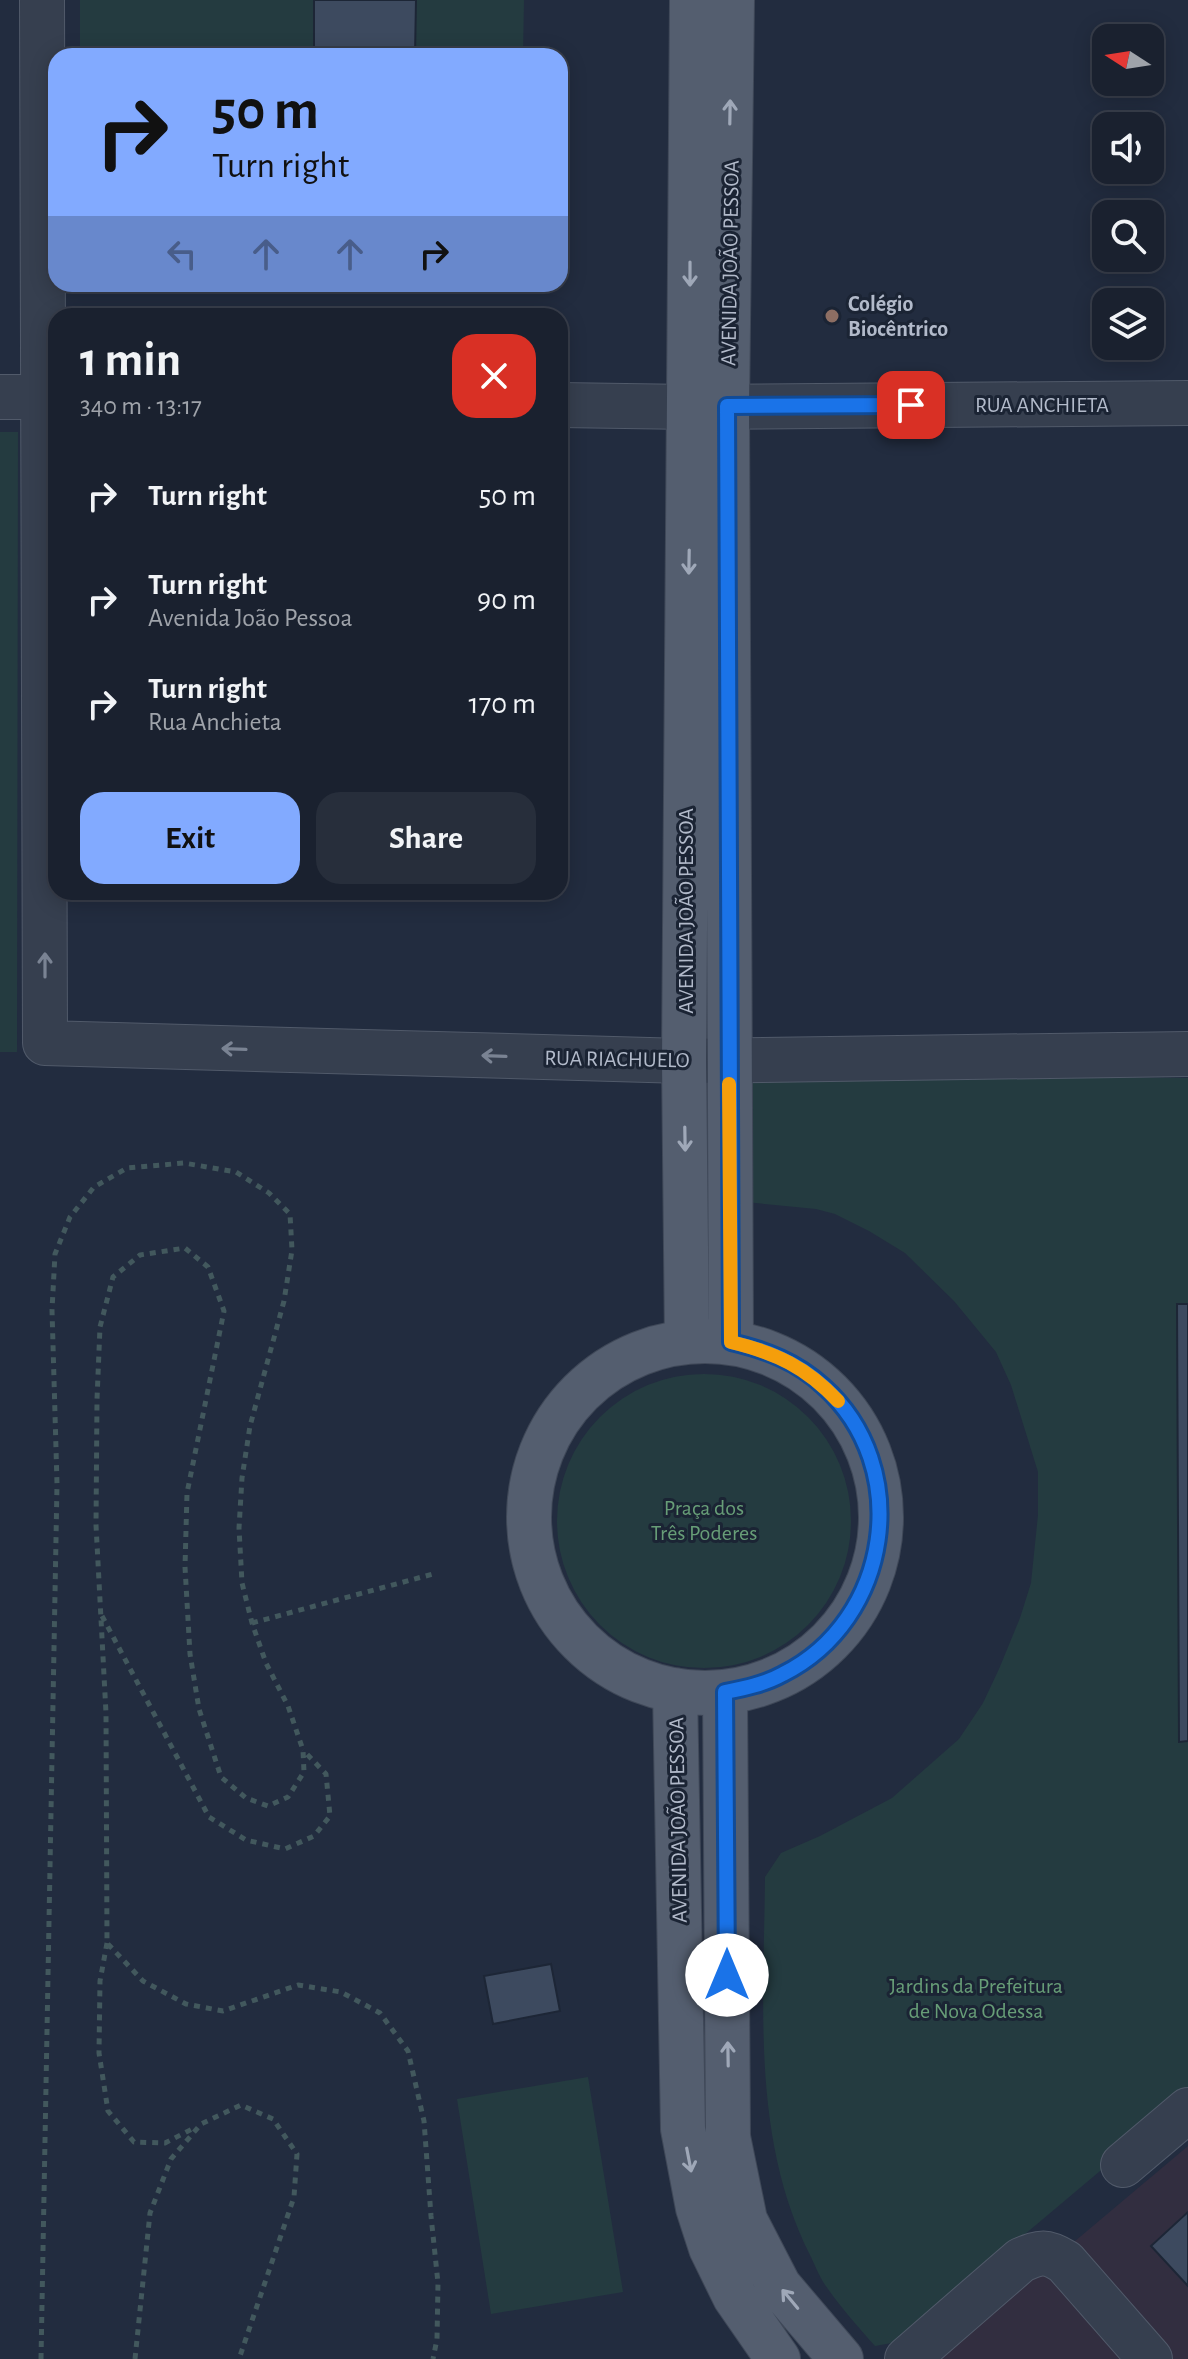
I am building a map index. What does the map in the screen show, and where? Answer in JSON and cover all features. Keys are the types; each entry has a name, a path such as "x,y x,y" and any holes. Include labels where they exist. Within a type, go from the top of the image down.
{"main road":[{"name":"AVENIDA JOÃO PESSOA","path":"692,0 712,58"},
{"name":"AVENIDA JOÃO PESSOA","path":"687,1342 684,1061 707,861 712,58 732,0"},
{"name":"AVENIDA JOÃO PESSOA","path":"707,861 729,1059 731,1342"},
{"path":"709,1340 731,1342 781,1357 814,1378 842,1406 869,1451 880,1502 880,1528 876,1558 866,1587 852,1614 832,1638 809,1658 783,1674 755,1685 725,1692 691,1693 652,1685 608,1664 565,1623 538,1570 532,1547 531,1499 534,1476 552,1431 581,1393 619,1363 663,1345 709,1340"},
{"name":"AVENIDA JOÃO PESSOA","path":"675,1690 683,2129 698,2208 711,2248 735,2297 778,2359"},
{"path":"725,1692 728,2137 745,2220 779,2286 841,2359"}],"street":[{"path":"42,0 48,308"},
{"path":"0,397 48,397"},
{"name":"RUA ANCHIETA","path":"568,405 1188,403"},
{"name":"RUA RIACHUELO","path":"48,655 45,1043 684,1061 1188,1054"},
{"path":"1123,2165 1188,2110"},
{"path":"907,2359 1021,2260 1042,2252 1065,2262 1150,2359"}],"path":[{"path":"41,2359 57,1484 52,1310 55,1254 70,1217 94,1187 127,1168 184,1163 236,1172 269,1193 290,1214 292,1250 284,1301 250,1426 239,1528 242,1583 252,1623 266,1663 288,1706 303,1750 304,1772 288,1797 268,1806 246,1798 221,1777 199,1709 190,1654 185,1567 187,1493 224,1311 208,1267 185,1248 140,1255 113,1277 100,1327 96,1494 106,1713 107,1943 100,1981 99,2053 108,2111 134,2142 165,2143 241,2105 273,2119 297,2154 294,2197 239,2359"},
{"path":"252,1623 433,1574"},
{"path":"100,1611 209,1817 246,1840 285,1849 314,1836 330,1816 326,1774 303,1750"},
{"path":"107,1943 143,1981 186,2004 223,2011 298,1985 341,1992 380,2013 408,2051 424,2121 438,2283 437,2339 433,2359"},
{"path":"135,2359 150,2213 171,2159 201,2124"}],"shaded area":[{"path":"1188,2146 1188,2359 941,2359 1005,2300"}],"green space":[{"path":"80,0 524,0 523,48 80,48"},
{"path":"0,432 18,432 17,1052 0,1052"},
{"name":"Jardins da Prefeitura de Nova Odessa","path":"745,1073 1188,1078 1188,2097 897,2342 875,2346 821,2278 792,2212 778,2166 765,2071 765,1877 781,1853 892,1798 959,1739 983,1703 999,1669 1031,1583 1038,1515 1038,1472 1011,1385 996,1352 954,1301 905,1253 835,1214 816,1209 745,1202"},
{"name":"Praça dos Três Poderes","path":"704,1374 733,1377 760,1385 786,1399 808,1417 826,1439 840,1465 848,1492 851,1521 848,1550 840,1577 826,1603 808,1625 786,1643 760,1657 733,1665 704,1668 675,1665 648,1657 622,1643 600,1625 582,1603 568,1577 560,1550 557,1521 560,1492 568,1465 582,1439 600,1417 622,1399 648,1385 675,1377"},
{"path":"588,2077 623,2292 491,2314 457,2099"}],"building":[{"path":"314,0 416,0 415,48 314,48"},
{"path":"1177,1304 1188,1304 1188,1741 1179,1742"},
{"path":"551,1964 560,2011 493,2024 484,1976"},
{"path":"1188,2212 1188,2286 1151,2246"}],"slow traffic":[{"path":"729,1084 731,1342 781,1357 804,1370 838,1401"}],"place":[{"name":"Colégio Biocêntrico","path":"832,316"}],"route":[{"path":"727,1975 725,1692 783,1674 809,1658 832,1638 852,1614 866,1587 876,1558 880,1528 880,1502 869,1451 842,1406 804,1370 781,1357 731,1342 727,406 911,405"}]}
